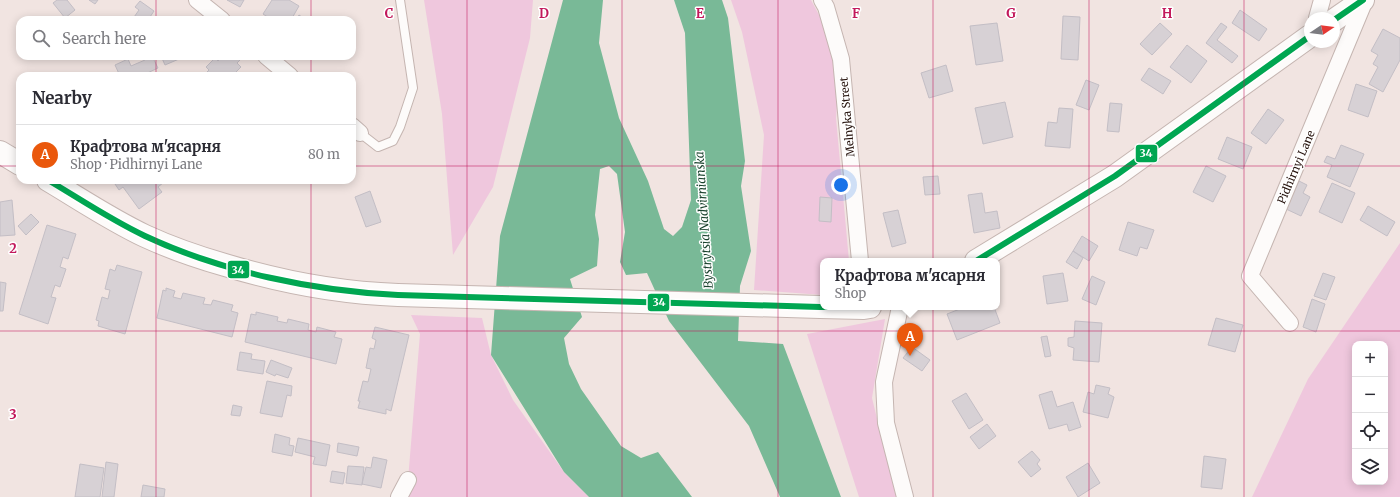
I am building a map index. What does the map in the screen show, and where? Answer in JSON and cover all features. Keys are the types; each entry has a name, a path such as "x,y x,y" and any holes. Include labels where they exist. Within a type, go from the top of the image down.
{"street":[{"path":"197,0 217,16"},
{"name":"Melnyka Street","path":"822,0 826,7 841,59 860,258"},
{"path":"1319,12 1322,0"},
{"path":"1340,16 1364,0"},
{"name":"Pidhirnyi Lane","path":"1290,323 1250,276 1364,0"},
{"path":"981,258 1115,176 1304,40"},
{"path":"271,60 285,72"},
{"path":"0,152 16,162"},
{"path":"54,184 106,216 145,236 183,252 251,273 311,286 398,295 820,308"},
{"path":"899,310 884,382 886,423 905,497"},
{"path":"399,497 408,480"}],"lane":[{"path":"356,130 378,147 393,141 400,127 413,88 400,0"}],"shaded area":[{"path":"424,0 533,0 530,38 493,187 453,255 442,114"},
{"path":"731,0 811,0 827,30 839,81 836,118 849,258 820,258 820,295 754,290 764,135 742,32"},
{"path":"1400,243 1400,497 1252,497 1308,379"},
{"path":"411,315 482,318 491,355 513,400 564,472 589,497 399,497 408,480 420,334"},
{"path":"885,319 872,398 896,497 859,497 807,334"}],"water":[{"name":"Bystrytsia Nadvirnianska","path":"563,0 603,0 599,43 619,118 648,181 664,229 673,236 682,227 691,200 685,33 674,0 722,0 728,18 745,161 741,186 751,251 740,286 738,341 783,344 841,497 780,497 749,426 669,321 647,273 626,275 620,262 625,232 617,174 609,166 600,169 595,215 599,239 597,266 570,279 582,317 564,338 569,364 581,389 621,446 641,458 658,452 692,497 589,497 564,472 491,355 500,236"}],"building":[{"path":"57,0 67,0 75,10 68,16 63,16 53,3"},
{"path":"89,0 98,0 95,4"},
{"path":"227,0 244,0 240,7"},
{"path":"272,0 289,0 299,6 293,16 266,16 263,14"},
{"path":"140,1 154,11 151,16 135,16 139,10 135,7"},
{"path":"1240,10 1267,29 1259,41 1232,23"},
{"path":"1063,16 1080,17 1078,60 1061,59"},
{"path":"997,23 1003,61 976,65 970,26"},
{"path":"1160,23 1172,34 1152,55 1140,44"},
{"path":"1221,23 1227,27 1217,40 1238,56 1232,63 1206,43"},
{"path":"1383,29 1400,38 1400,60 1383,92 1369,84 1378,67 1373,64 1378,55 1371,51"},
{"path":"1187,45 1207,61 1191,83 1170,67"},
{"path":"128,60 131,66 145,60 154,60 158,68 150,72 118,72 115,65"},
{"path":"163,60 177,60 165,65"},
{"path":"213,60 240,60 237,63 241,67 236,72 207,72 209,70 206,67"},
{"path":"946,65 953,91 929,98 921,73"},
{"path":"1149,68 1171,81 1163,94 1141,80"},
{"path":"1086,80 1099,85 1089,110 1076,105"},
{"path":"1356,84 1377,91 1368,117 1348,110"},
{"path":"1005,102 1013,137 983,144 975,108"},
{"path":"1110,103 1122,104 1119,132 1107,131"},
{"path":"1059,108 1073,109 1070,148 1045,146 1048,122 1057,123"},
{"path":"1268,109 1284,120 1266,144 1251,133"},
{"path":"1227,137 1252,147 1243,169 1218,159"},
{"path":"1341,145 1364,154 1350,187 1327,177 1332,165 1324,162 1327,156 1335,159"},
{"path":"1206,166 1226,176 1213,202 1193,192"},
{"path":"938,176 940,194 925,195 923,177"},
{"path":"1299,181 1307,185 1303,193 1310,197 1301,216 1286,209"},
{"path":"1332,183 1355,193 1342,223 1319,212"},
{"path":"115,184 162,184 158,187 162,192 139,209 123,187 119,190"},
{"path":"370,191 381,222 366,227 355,197"},
{"path":"982,193 985,213 997,211 1000,228 974,233 968,195"},
{"path":"820,197 832,198 831,222 819,221"},
{"path":"12,200 15,235 0,236 0,202"},
{"path":"1368,206 1395,222 1387,236 1360,220"},
{"path":"898,210 906,243 892,247 883,213"},
{"path":"31,214 39,222 26,235 18,226"},
{"path":"1128,222 1154,230 1147,249 1140,247 1137,256 1119,250"},
{"path":"47,225 76,234 68,259 63,257 60,267 66,269 60,287 55,285 51,297 56,298 48,324 19,314"},
{"path":"1082,236 1098,246 1089,261 1073,251"},
{"path":"1073,251 1083,258 1077,269 1066,262"},
{"path":"117,265 142,272 125,334 98,326 99,321 96,320 102,297 108,299 110,290 105,289 110,269 115,271"},
{"path":"1063,273 1068,301 1047,304 1043,276"},
{"path":"1323,273 1335,277 1326,300 1314,296"},
{"path":"1092,276 1105,282 1096,305 1082,299"},
{"path":"0,282 6,283 3,311 0,311"},
{"path":"166,288 175,291 173,297 181,299 183,293 205,298 203,304 211,305 213,300 233,305 231,311 238,313 232,337 157,318 163,290 166,291"},
{"path":"1312,299 1325,304 1316,332 1303,327"},
{"path":"957,310 995,310 1000,323 957,340 947,314"},
{"path":"256,312 278,317 277,321 287,323 288,319 309,324 308,330 316,332 317,327 336,332 334,337 342,339 336,364 245,342 251,314 256,315"},
{"path":"1216,318 1243,325 1235,352 1208,345"},
{"path":"1075,321 1102,323 1099,362 1073,360 1074,348 1068,346 1068,338 1074,337"},
{"path":"375,327 409,335 391,411 386,409 386,414 358,408 360,401 358,401 363,381 368,382 371,369 366,368 370,348 374,349 376,340 372,338"},
{"path":"1047,336 1051,356 1045,357 1041,337"},
{"path":"912,347 930,360 922,371 903,358"},
{"path":"240,352 252,354 251,359 265,361 263,374 237,370"},
{"path":"271,360 292,368 288,378 276,374 275,376 266,372"},
{"path":"267,381 292,386 291,396 287,395 282,417 260,413"},
{"path":"1096,385 1110,388 1108,394 1114,397 1108,418 1083,412 1088,392 1094,394"},
{"path":"1052,391 1057,407 1073,402 1081,427 1069,431 1067,424 1049,429 1039,395"},
{"path":"966,393 983,420 969,429 952,401"},
{"path":"233,405 242,407 240,416 231,415"},
{"path":"987,424 996,436 979,449 970,437"},
{"path":"275,434 290,438 289,445 294,446 292,456 272,452"},
{"path":"298,438 330,445 326,466 313,464 315,457 295,452"},
{"path":"338,443 359,447 357,456 337,452"},
{"path":"1032,451 1040,460 1037,464 1041,469 1031,477 1018,462"},
{"path":"1204,456 1226,459 1222,489 1201,487"},
{"path":"373,457 387,460 381,488 362,484 366,467 371,468"},
{"path":"106,462 118,464 114,497 102,497"},
{"path":"1088,463 1100,483 1078,497 1066,477"},
{"path":"80,464 104,468 100,497 75,497"},
{"path":"348,466 364,467 362,485 346,483"},
{"path":"332,471 345,473 343,484 330,482"},
{"path":"143,485 165,489 164,497 141,497"}],"transit line":[{"name":"34","path":"1340,16 1363,0"},
{"name":"34","path":"981,258 1115,176 1304,40"},
{"name":"34","path":"55,184 120,223 175,249 205,260 269,278 301,284 366,293 398,295 820,307"}],"place":[{"name":"Крафтова м'ясарня","path":"910,356"}]}
